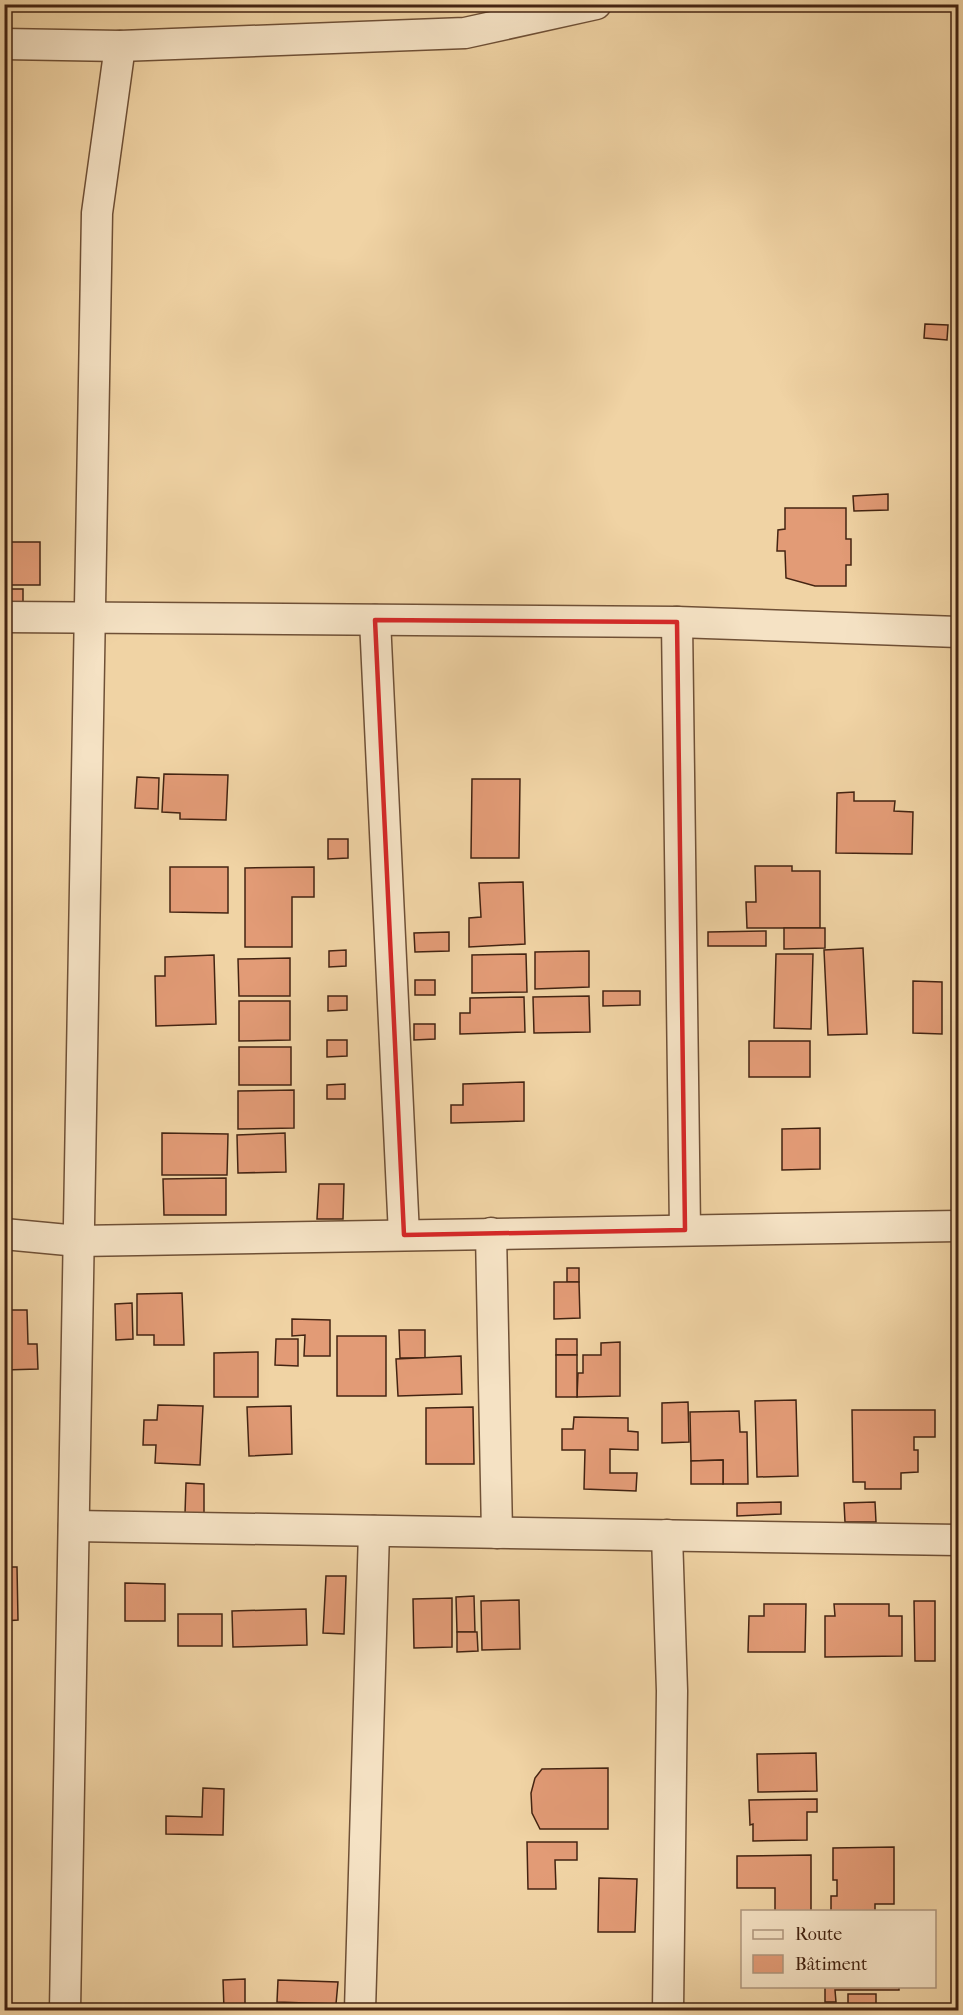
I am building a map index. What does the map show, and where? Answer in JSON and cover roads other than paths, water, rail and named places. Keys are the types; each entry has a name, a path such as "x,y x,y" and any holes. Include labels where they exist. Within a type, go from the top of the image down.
{"street":[{"path":"4,44 120,46 465,33 548,10 596,4"},
{"path":"65,2010 97,213 120,46"},
{"path":"4,617 677,622 958,632"},
{"path":"375,620 404,1234"},
{"path":"677,622 685,1230"},
{"path":"4,1234 78,1241 958,1226"},
{"path":"491,1233 497,1533"},
{"path":"74,1526 958,1540"},
{"path":"360,2010 374,1531"},
{"path":"667,1536 672,1691 668,2010"}]}
